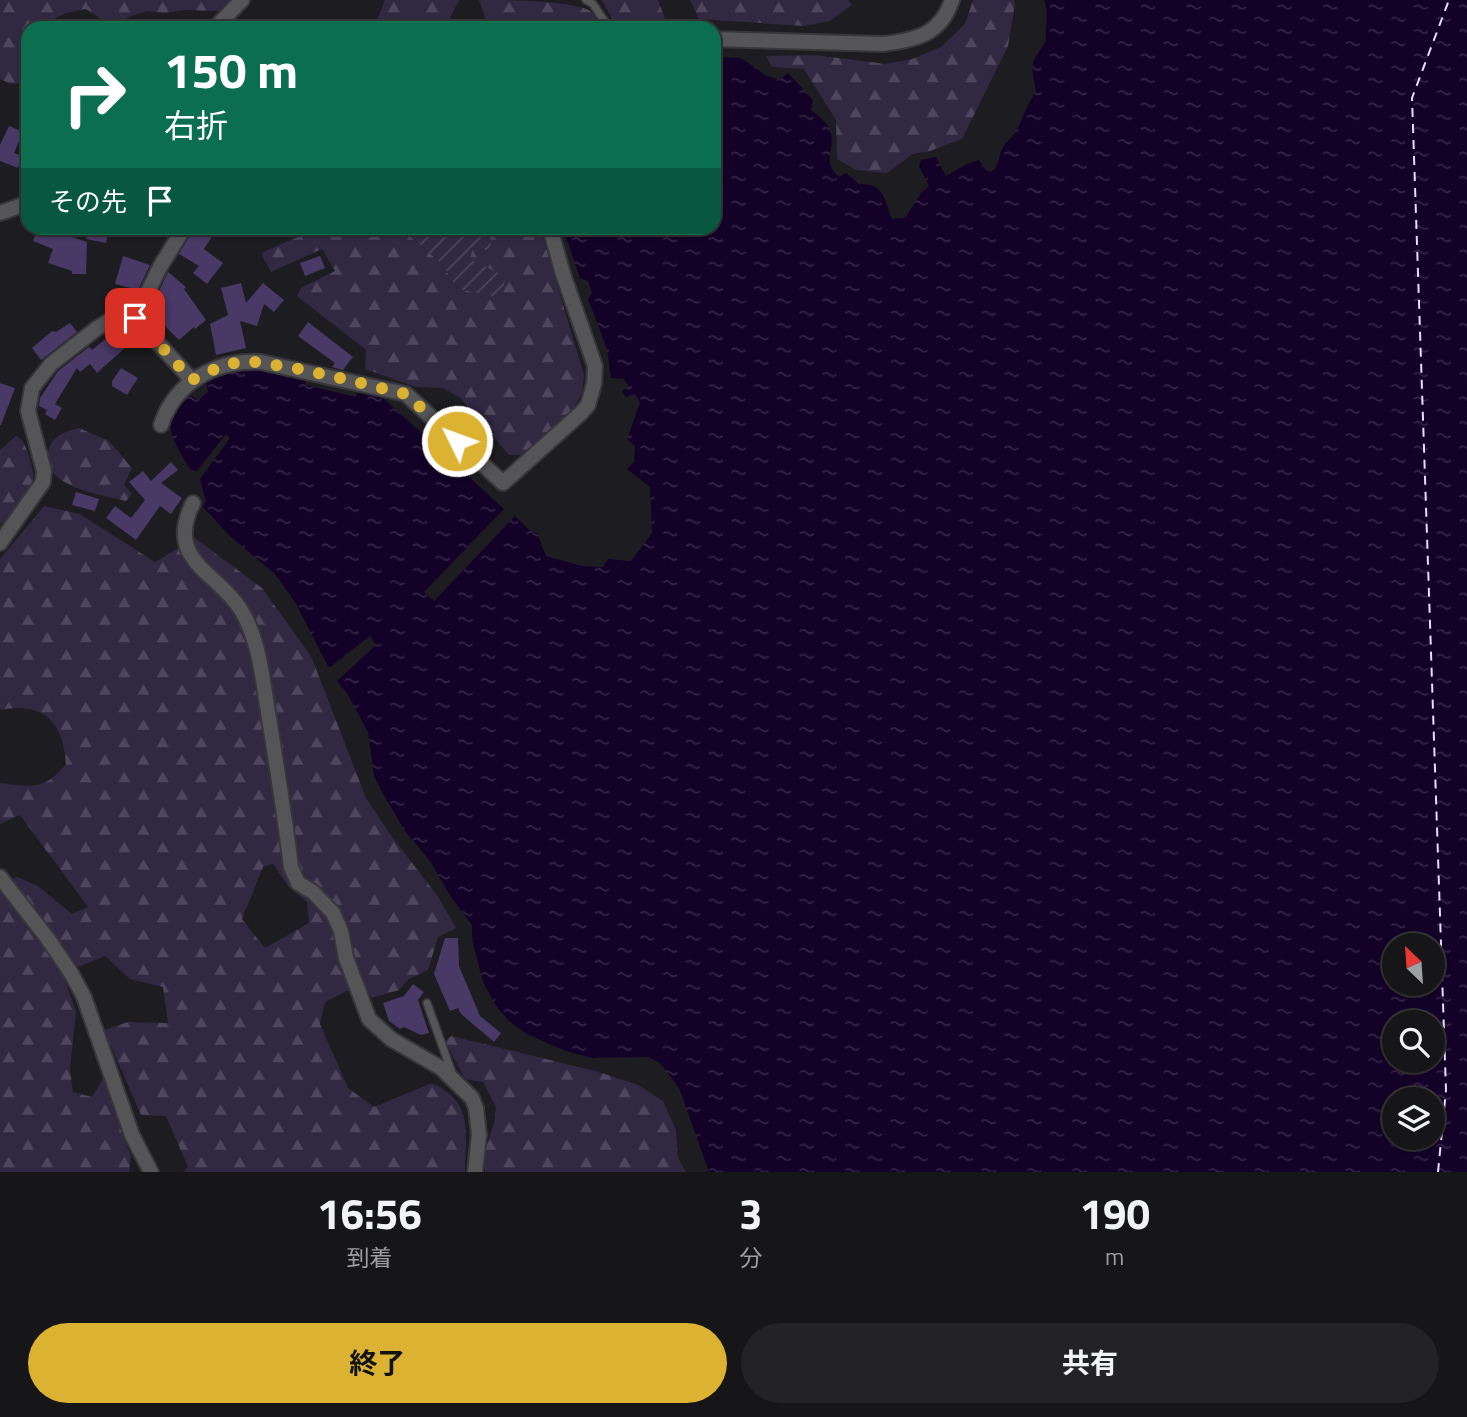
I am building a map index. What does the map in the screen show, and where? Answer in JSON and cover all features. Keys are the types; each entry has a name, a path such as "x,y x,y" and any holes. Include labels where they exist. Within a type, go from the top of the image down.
{"street":[{"path":"222,21 242,0"},
{"path":"721,39 883,44 904,41 934,29 944,20 952,0"},
{"path":"0,212 21,205"},
{"path":"135,318 160,267 180,235"},
{"path":"161,425 177,396 192,380 223,365 249,361 295,368 406,394 503,483 580,414 588,405 594,384 595,366 552,235"},
{"path":"0,543 43,482 44,471 28,411 32,388 51,365 112,319 135,318 192,380"},
{"path":"193,503 187,515 186,527 186,540 192,558 241,610 252,634 294,875 298,883 313,892 333,913 341,931 346,958 369,1019 391,1039 441,1069 472,1098 477,1108 479,1136 475,1172"},
{"path":"0,877 71,973 83,997 132,1135 150,1172"}],"lane":[{"path":"586,0 593,4 604,21"},
{"path":"427,1003 454,1080"}],"green space":[{"path":"0,0 230,0 219,11 147,11 123,21 104,21 86,9 63,14 52,21 21,21 21,83 11,84 0,79"},
{"path":"385,0 459,0 450,18 452,21 377,21"},
{"path":"479,0 566,4 589,10 598,21 486,21"},
{"path":"602,0 658,0 666,21 613,21"},
{"path":"690,0 848,0 852,5 830,21 804,26 699,19"},
{"path":"973,0 1014,0 1015,4 1008,46 962,139 930,151 913,154 887,173 856,170 837,159 836,120 804,69 772,67 766,56 815,55 886,64 912,59 941,47 965,24"},
{"path":"302,235 409,235 442,264 458,289 473,248 490,251 490,237 487,235 542,235 584,375 582,393 574,408 522,455 509,455 460,398 443,388 416,387 365,369 366,350 297,296 301,288 335,271 322,249 271,272 261,253"},
{"path":"409,235 487,235 490,237 491,251 473,248 470,259 506,277 500,298 458,289 442,264"},
{"path":"79,428 109,441 132,468 124,485 132,494 126,501 74,487 53,472 48,462 51,444 61,434"},
{"path":"16,436 23,441 28,453 33,483 26,497 6,521 0,524 0,450"},
{"path":"44,506 80,514 155,562 195,538 262,588 311,656 366,798 437,895 456,928 438,937 428,970 409,979 399,990 372,998 366,988 347,991 325,1002 320,1024 348,1088 374,1107 432,1083 455,1100 465,1120 465,1172 183,1172 188,1167 166,1116 141,1115 104,1030 128,1022 168,1023 163,987 130,979 105,956 78,967 10,880 17,877 38,886 72,914 88,907 20,815 0,824 0,783 29,786 44,783 66,764 61,737 48,718 28,709 0,710 0,559","holes":["273,864 288,886 307,902 309,923 265,948 242,919 263,867"]},
{"path":"0,889 60,967 76,1011 70,1070 73,1092 92,1097 103,1079 131,1157 129,1172 0,1172"},
{"path":"451,1036 599,1072 638,1085 663,1101 676,1130 678,1158 686,1172 485,1172 484,1154 496,1107 483,1082 465,1079 445,1041"}],"water":[{"path":"1044,0 1467,0 1467,1172 709,1172 679,1088 660,1063 648,1057 592,1058 563,1050 525,1033 496,1006 483,982 472,939 472,925 451,897 430,861 405,831 382,792 374,776 368,732 347,693 337,681 376,645 370,636 329,668 295,602 275,574 230,536 203,507 206,501 200,479 230,438 226,434 197,471 191,470 174,440 171,422 180,404 190,395 198,400 208,392 206,382 233,373 266,372 305,380 306,385 355,397 359,392 382,397 504,509 424,592 434,601 515,516 529,530 537,533 546,556 582,566 603,567 608,559 631,561 652,533 650,487 627,469 634,462 635,446 627,439 640,403 635,394 626,397 622,391 629,387 624,379 611,378 607,349 588,299 592,293 588,281 580,278 565,235 721,235 721,57 741,58 767,76 780,80 788,73 813,100 811,110 830,130 830,160 833,171 839,177 846,173 859,184 874,186 885,198 892,219 906,217 921,193 929,186 919,166 921,160 936,157 946,176 979,160 986,170 991,172 997,165 1003,147 1017,129 1036,92 1033,65 1046,41 1047,14"}],"building":[{"path":"9,126 21,131 14,153 21,156 18,168 0,161 0,145"},
{"path":"35,235 66,235 87,242 86,274 72,274 72,271 48,263 53,249 33,241"},
{"path":"87,235 108,235 106,243 86,239"},
{"path":"190,235 213,235 204,249 223,263 207,284 193,273 199,266 179,254"},
{"path":"123,256 150,265 138,290 115,284"},
{"path":"320,256 325,268 305,276 300,263"},
{"path":"168,272 186,287 184,289 206,320 179,340 165,326 160,331 147,316"},
{"path":"241,283 246,303 263,283 284,300 274,312 264,304 257,326 240,321 246,348 216,355 210,324 228,315 221,288"},
{"path":"308,322 353,357 343,370 332,367 335,363 298,336"},
{"path":"70,323 77,332 41,360 32,348 52,331 56,332"},
{"path":"131,328 140,338 136,342 138,336 97,373 90,364 80,372 77,368 55,404 62,408 55,420 45,414 47,410 39,406 40,398 58,371 89,347 92,350 118,329 122,334"},
{"path":"121,368 138,378 127,395 112,386 112,381"},
{"path":"0,383 15,388 1,425 0,425"},
{"path":"171,462 178,470 161,483 182,498 171,514 160,506 136,540 106,518 115,506 131,518 145,500 129,482 143,471 151,481"},
{"path":"76,492 99,499 95,511 72,505"},
{"path":"445,938 458,938 459,966 480,1016 501,1033 494,1042 461,1014 458,1008 450,1011 434,974"},
{"path":"413,984 424,992 418,1000 429,1033 421,1035 404,1027 400,1029 389,1021 383,1003 404,996"}],"ferry route":[{"path":"1438,1172 1446,1090 1412,98 1449,0"}],"route":[{"path":"135,318 192,380 223,365 249,361 344,379 406,394 457,441"}]}
